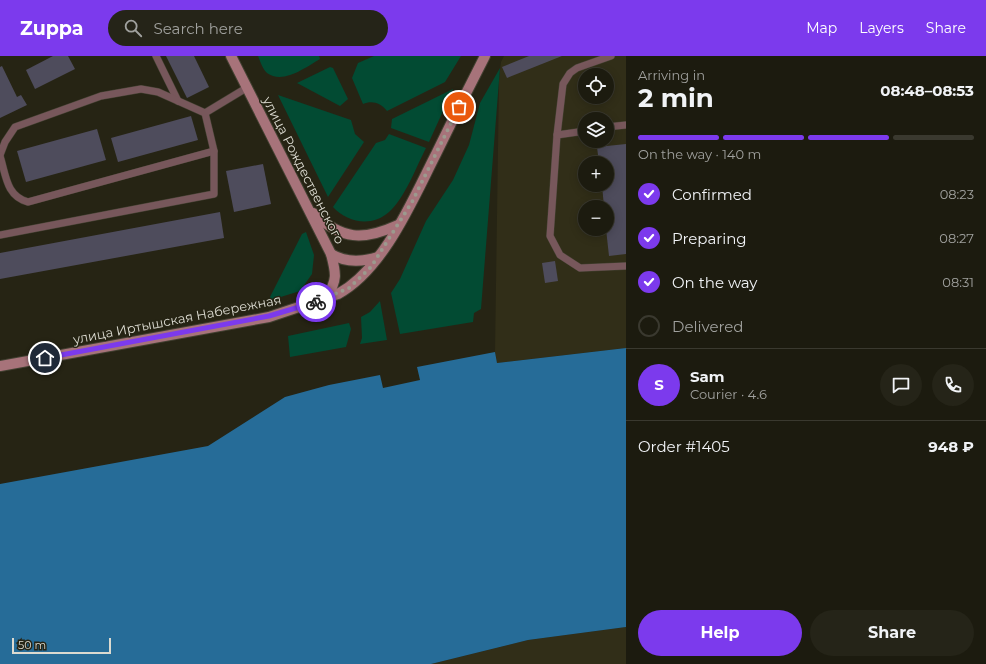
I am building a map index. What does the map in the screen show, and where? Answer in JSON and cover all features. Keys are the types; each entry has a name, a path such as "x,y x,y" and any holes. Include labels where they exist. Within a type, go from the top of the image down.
{"main road":[{"name":"улица Рождественского","path":"231,56 331,254 336,277 333,288 326,298"},
{"name":"улица Иртышская Набережная","path":"0,366 269,316 326,298 349,288 371,267 412,202 484,56"},
{"path":"310,210 336,230 355,235 372,236 398,226"},
{"path":"331,254 346,261 368,260 378,257"}],"lane":[{"path":"156,56 178,101"},
{"path":"611,56 577,68 570,73 563,84 557,135 550,236 560,255 580,268 626,266"},
{"path":"205,113 248,87"},
{"path":"205,113 158,92 140,89 101,96 15,127 5,142 0,155 10,190 18,199 28,202 214,151"},
{"path":"0,235 214,194 214,151 205,113"},
{"path":"614,127 626,125"},
{"path":"557,135 578,132"}],"shaded area":[{"path":"504,56 626,56 626,348 497,363 495,352 499,80 501,62"},
{"path":"626,627 626,664 431,664 528,640"}],"green space":[{"path":"258,56 319,56 320,59 294,74 280,77 267,73"},
{"path":"374,56 461,56 445,82 387,111 376,103 370,102 363,104 352,78 358,63"},
{"path":"330,67 333,68 348,99 340,106 297,83"},
{"path":"500,68 481,309 474,313 473,322 400,334 391,293 400,279 426,221 453,180 469,145 480,103"},
{"path":"453,89 429,142 391,128 392,119"},
{"path":"278,95 351,120 355,134 364,142 328,197"},
{"path":"389,134 426,148 410,182 395,206 382,217 375,220 360,221 345,216 333,207 376,143 385,140"},
{"path":"306,232 314,255 312,274 300,291 271,300 270,297 302,234"},
{"path":"380,301 387,340 360,344 362,338 361,317 370,312"},
{"path":"349,323 351,329 346,347 290,357 288,336"}],"water":[{"path":"626,348 626,627 528,640 431,664 0,664 0,484 208,446 285,397 329,385 380,375 383,388 420,380 417,367 495,352 497,363"}],"building":[{"path":"53,56 68,56 75,69 35,89 26,70"},
{"path":"166,56 194,56 209,87 187,98"},
{"path":"529,56 562,56 507,78 502,67"},
{"path":"2,66 17,97 21,95 27,105 0,118 0,67"},
{"path":"191,116 198,140 118,162 111,138"},
{"path":"97,129 106,160 26,182 17,151"},
{"path":"626,144 626,254 609,256 607,236 614,236 614,200 603,200 603,192 614,192 614,156 598,156 597,148 614,148 614,145"},
{"path":"263,164 271,204 234,212 226,171"},
{"path":"220,212 224,238 0,279 0,253"},
{"path":"555,261 558,281 545,283 542,263"}],"way so far":[{"path":"316,302 338,294 349,288 371,267 412,202 459,107"}],"route":[{"path":"45,358 269,316 316,302"}]}
